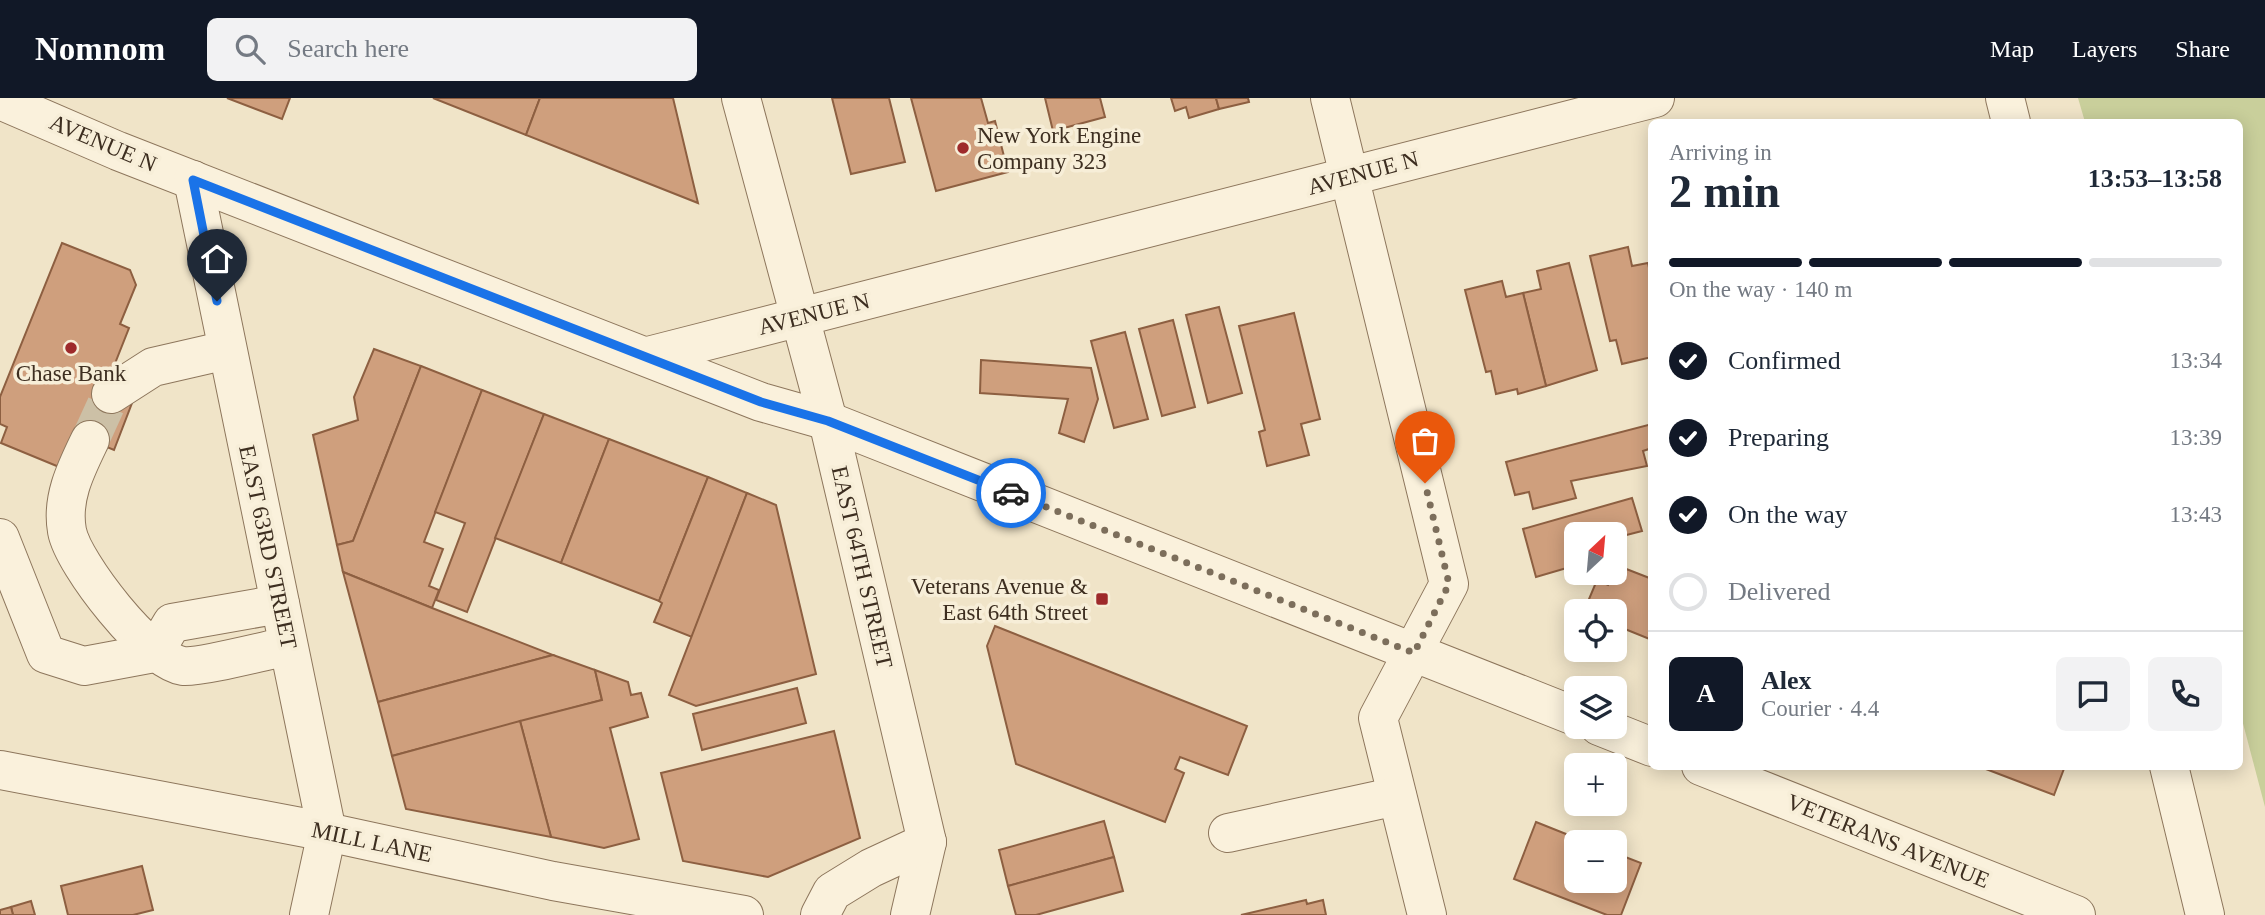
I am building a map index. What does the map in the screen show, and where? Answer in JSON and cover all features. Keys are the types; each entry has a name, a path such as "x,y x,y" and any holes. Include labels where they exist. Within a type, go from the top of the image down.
{"street":[{"name":"EAST 64TH STREET","path":"741,98 828,421 927,842 910,915"},
{"path":"1330,98 1449,584 1378,718 1427,915"},
{"name":"AVENUE N","path":"0,100 193,180 648,356 1655,98"},
{"path":"2005,98 2010,119"},
{"name":"EAST 63RD STREET","path":"193,180 327,832 309,915"},
{"path":"111,394 153,367 227,350"},
{"path":"648,356 761,402 828,421 1564,712"},
{"path":"90,440 68,486 67,532 103,596 154,653 183,666 288,646"},
{"path":"0,538 46,654 84,666 154,653 172,623 279,604"},
{"path":"1627,737 1648,745"},
{"name":"VETERANS AVENUE","path":"1710,770 2018,903 2076,915"},
{"path":"2170,770 2205,915"},
{"name":"MILL LANE","path":"0,771 327,832 552,881 744,915"},
{"path":"1228,833 1397,796"},
{"path":"820,915 832,892 871,868 927,842"}],"green space":[{"path":"2078,98 2265,98 2265,807 2243,723 2243,119 2084,119"}],"building":[{"path":"227,98 290,98 282,119"},
{"path":"433,98 540,98 526,135"},
{"path":"540,98 673,98 698,203 526,135"},
{"path":"832,98 889,98 905,162 851,174"},
{"name":"New York Engine Company 323","path":"911,98 981,98 988,123 995,121 1008,172 936,191"},
{"path":"1045,98 1100,98 1105,117 1053,131"},
{"path":"1171,98 1216,98 1219,109 1189,118 1186,107 1175,111"},
{"path":"1216,98 1248,98 1249,102 1219,109"},
{"name":"Chase Bank","path":"62,243 130,270 136,285 120,324 129,328 112,371 105,368 96,389 132,403 114,450 90,440 64,469 1,443 7,427 0,424 0,397"},
{"path":"1628,247 1632,266 1648,263 1648,358 1622,364 1616,340 1610,341 1590,256"},
{"path":"1569,263 1597,370 1546,386 1523,293 1541,289 1537,271"},
{"path":"1502,281 1506,297 1523,293 1546,386 1518,394 1517,389 1496,394 1491,371 1486,372 1465,290"},
{"path":"1219,307 1242,393 1208,403 1186,315"},
{"path":"1294,313 1320,419 1301,424 1309,455 1267,466 1259,432 1265,430 1239,326"},
{"path":"1173,320 1195,407 1162,416 1139,329"},
{"path":"1125,332 1148,419 1114,428 1091,341"},
{"path":"374,349 421,366 353,541 337,545 313,435 358,420 354,397"},
{"path":"981,360 1091,368 1098,399 1084,442 1059,433 1068,399 980,393"},
{"path":"421,366 482,390 424,542 443,549 429,586 439,590 432,608 343,572 337,545 353,541"},
{"path":"482,390 544,414 467,612 436,600 465,523 435,512"},
{"path":"544,414 609,439 561,563 495,538"},
{"path":"1648,425 1648,449 1643,451 1647,466 1571,481 1576,498 1533,509 1529,492 1515,495 1506,462"},
{"path":"609,439 708,477 659,601 561,563"},
{"path":"708,477 747,493 692,637 654,622 662,603 659,601"},
{"path":"747,493 776,505 816,674 696,706 669,695"},
{"path":"1632,498 1642,531 1628,535 1628,522 1564,522 1564,569 1536,577 1523,529"},
{"path":"1628,570 1648,577 1648,638 1627,630 1627,599 1589,599 1595,585 1627,585"},
{"path":"343,572 432,608 553,655 378,702"},
{"path":"995,626 1247,726 1228,775 1180,757 1175,769 1184,773 1165,822 1016,764 987,646"},
{"path":"553,655 595,670 602,700 392,756 378,702"},
{"path":"595,670 628,682 631,695 641,693 648,717 610,728 639,839 604,848 551,837 520,721 602,700"},
{"path":"797,688 806,723 702,750 693,714"},
{"path":"520,721 551,837 406,809 392,756"},
{"path":"834,731 860,838 768,877 683,861 661,773"},
{"path":"1988,770 2063,770 2054,795"},
{"path":"1104,821 1114,857 1008,886 999,850"},
{"path":"1536,822 1564,833 1564,893 1627,893 1627,858 1641,863 1621,915 1607,915 1514,879"},
{"path":"1114,857 1123,891 1036,915 1016,915 1008,886"},
{"path":"142,866 153,910 133,915 68,915 61,886"},
{"path":"1306,900 1307,904 1323,900 1326,915 1241,915"},
{"path":"31,901 35,915 13,915 11,907"},
{"path":"11,907 13,915 0,915 0,910"}],"tunnel":[{"path":"90,440 111,394"}],"way so far":[{"path":"1011,493 1414,653 1449,584 1425,483"}],"place":[{"name":"New York Engine Company 323","path":"963,148"},
{"name":"Chase Bank","path":"71,348"},
{"name":"Veterans Avenue & East 64th Street","path":"1102,599"}],"route":[{"path":"217,301 193,180 761,402 828,421 1011,493"}]}
